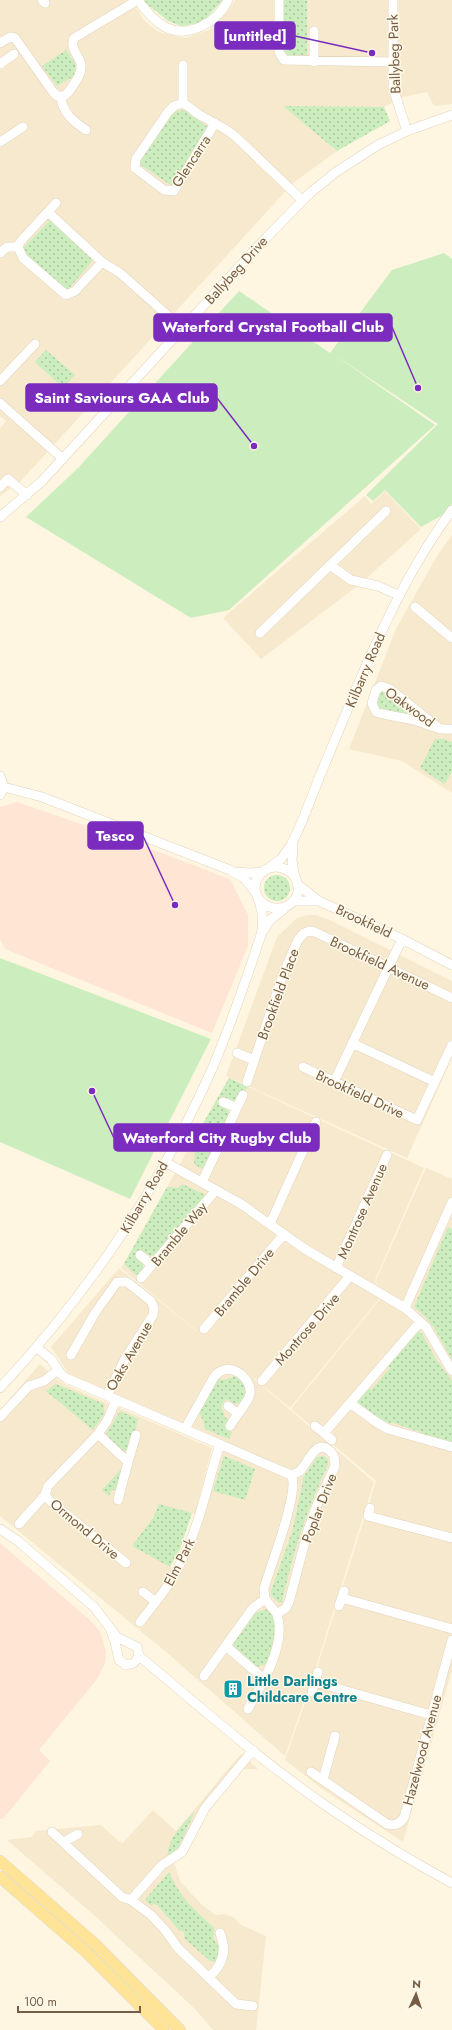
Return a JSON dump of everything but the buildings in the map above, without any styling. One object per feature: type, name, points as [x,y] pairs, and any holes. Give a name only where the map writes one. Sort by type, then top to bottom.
[{"type":"main road","points":[[0,1861],[95,1944],[180,2030]]},
{"type":"main road","points":[[0,1877],[86,1952],[164,2030]]},
{"type":"street","points":[[0,43],[10,37],[15,38],[51,90],[56,95],[61,96],[69,92],[82,71],[81,60],[73,47],[74,38],[138,0],[160,24],[173,30],[182,31],[191,30],[206,23],[221,11],[228,0]]},
{"type":"street","points":[[279,0],[279,49],[281,58],[288,61],[314,62],[392,62]]},
{"type":"street","name":"Ballybeg Park","points":[[392,0],[392,62],[394,93],[407,131]]},
{"type":"street","points":[[314,31],[314,62]]},
{"type":"street","points":[[0,64],[14,54]]},
{"type":"street","points":[[183,65],[183,103]]},
{"type":"street","points":[[61,96],[63,107],[71,118],[86,130]]},
{"type":"street","name":"Glencarra","points":[[216,123],[176,189],[172,192],[164,190],[137,170],[135,162],[170,109],[183,103],[216,123],[236,137],[302,200]]},
{"type":"street","name":"Ballybeg Drive","points":[[0,517],[27,496],[63,459],[302,200],[322,183],[355,159],[407,131],[452,115]]},
{"type":"street","points":[[0,142],[23,127]]},
{"type":"street","points":[[56,203],[20,242],[18,248],[23,258],[66,296],[75,291],[102,262]]},
{"type":"street","points":[[48,212],[102,262],[120,273],[183,329]]},
{"type":"street","points":[[0,253],[7,247],[18,248]]},
{"type":"street","points":[[0,381],[36,344]]},
{"type":"street","points":[[0,403],[63,459]]},
{"type":"street","points":[[0,487],[8,478],[27,496]]},
{"type":"street","name":"Kilbarry Road","points":[[266,870],[281,859],[294,840],[375,645],[398,595],[426,547],[452,510]]},
{"type":"street","points":[[260,633],[386,511]]},
{"type":"street","points":[[330,564],[351,580],[378,586],[398,595]]},
{"type":"street","points":[[415,607],[452,638]]},
{"type":"street","name":"Oakwood","points":[[440,728],[390,689],[381,686],[376,690],[372,703],[376,712],[417,721],[440,728],[452,730]]},
{"type":"street","points":[[0,776],[2,791],[48,799],[230,870],[244,878],[268,908],[275,909],[291,903],[296,896],[296,882],[287,870],[281,867],[244,873],[230,870]]},
{"type":"street","name":"Kilbarry Road","points":[[294,840],[292,860],[296,882]]},
{"type":"street","points":[[257,896],[256,881],[266,870]]},
{"type":"street","name":"Brookfield","points":[[296,882],[319,900],[402,939],[334,1082]]},
{"type":"street","name":"Kilbarry Road","points":[[257,896],[263,918],[261,935]]},
{"type":"street","name":"Brookfield","points":[[291,903],[319,900]]},
{"type":"street","name":"Kilbarry Road","points":[[0,1388],[37,1348],[82,1292],[134,1218],[165,1162],[215,1062],[261,935],[270,920],[291,903]]},
{"type":"street","name":"Brookfield Avenue","points":[[306,932],[315,932],[452,998]]},
{"type":"street","name":"Brookfield Place","points":[[247,1082],[284,972],[301,935],[306,932]]},
{"type":"street","points":[[402,939],[452,965]]},
{"type":"street","points":[[352,1043],[435,1082],[452,1045]]},
{"type":"street","points":[[237,1053],[254,1060]]},
{"type":"street","name":"Brookfield Drive","points":[[303,1067],[417,1120],[435,1082]]},
{"type":"street","points":[[202,1182],[243,1095]]},
{"type":"street","points":[[223,1102],[237,1108]]},
{"type":"street","points":[[270,1224],[316,1122]]},
{"type":"street","name":"Montrose Avenue","points":[[336,1268],[387,1155]]},
{"type":"street","points":[[165,1162],[216,1190],[336,1268],[404,1308],[426,1327],[452,1371]]},
{"type":"street","name":"Bramble Way","points":[[141,1278],[216,1190]]},
{"type":"street","points":[[404,1308],[452,1202]]},
{"type":"street","points":[[443,1221],[452,1225]]},
{"type":"street","name":"Bramble Drive","points":[[204,1329],[284,1234]]},
{"type":"street","points":[[140,1255],[152,1265]]},
{"type":"street","name":"Montrose Drive","points":[[262,1381],[350,1276]]},
{"type":"street","name":"Oaks Avenue","points":[[71,1355],[94,1313],[117,1282],[127,1282],[152,1301],[154,1308],[153,1315],[125,1359],[107,1396]]},
{"type":"street","points":[[324,1433],[420,1322]]},
{"type":"street","points":[[37,1348],[50,1359],[66,1378],[291,1475]]},
{"type":"street","points":[[185,1429],[212,1381],[219,1372],[226,1368],[238,1372],[248,1383],[250,1388],[249,1396],[230,1426]]},
{"type":"street","points":[[0,1417],[29,1386],[44,1381],[58,1370]]},
{"type":"street","name":"Ormond Drive","points":[[19,1524],[45,1495],[48,1486],[98,1434],[107,1421],[116,1400]]},
{"type":"street","points":[[350,1403],[376,1422],[388,1428],[452,1447]]},
{"type":"street","points":[[228,1406],[237,1413]]},
{"type":"street","points":[[316,1426],[332,1440]]},
{"type":"street","points":[[98,1434],[128,1462]]},
{"type":"street","points":[[118,1500],[136,1435]]},
{"type":"street","name":"Elm Park","points":[[140,1622],[176,1573],[186,1552],[220,1444]]},
{"type":"street","name":"Poplar Drive","points":[[265,1599],[264,1589],[283,1531],[293,1489],[294,1481],[291,1475],[301,1470],[315,1450],[328,1450],[335,1458],[335,1466],[317,1505],[308,1530],[289,1604],[277,1614]]},
{"type":"street","name":"Ormond Drive","points":[[45,1495],[49,1500],[126,1563]]},
{"type":"street","points":[[368,1516],[452,1538]]},
{"type":"street","points":[[0,1528],[94,1607],[117,1637],[137,1647],[139,1656],[253,1750],[337,1814],[415,1863],[452,1883]]},
{"type":"street","points":[[143,1592],[156,1602]]},
{"type":"street","points":[[342,1598],[452,1629]]},
{"type":"street","points":[[204,1676],[227,1647],[255,1606],[265,1599],[277,1614],[280,1626],[280,1638],[264,1679],[248,1709]]},
{"type":"street","points":[[110,1628],[120,1662],[126,1665],[134,1663],[139,1656]]},
{"type":"street","name":"Hazelwood Avenue","points":[[323,1780],[387,1824],[394,1825],[400,1823],[404,1818],[452,1640]]},
{"type":"street","points":[[117,1654],[122,1646],[130,1644]]},
{"type":"street","points":[[227,1647],[264,1679]]},
{"type":"street","points":[[312,1692],[318,1672]]},
{"type":"street","points":[[315,1682],[431,1715]]},
{"type":"street","points":[[310,1772],[323,1780],[336,1736]]},
{"type":"street","points":[[131,1900],[162,1865],[182,1852],[204,1808],[253,1750]]},
{"type":"street","points":[[52,1832],[122,1897],[131,1900],[151,1915],[166,1930],[178,1948],[210,1977],[236,2004],[253,2006]]},
{"type":"street","points":[[64,1842],[78,1834]]},
{"type":"street","points":[[210,1977],[220,1965],[222,1958],[224,1943],[220,1933]]},
{"type":"shaded area","points":[[0,0],[132,0],[144,20],[158,32],[185,38],[209,30],[229,10],[235,0],[452,0],[452,104],[434,106],[427,92],[403,97],[384,107],[284,106],[337,151],[293,183],[20,482],[0,496],[0,429],[6,421],[0,416]]},
{"type":"shaded area","points":[[385,491],[421,529],[360,584],[261,659],[223,618],[365,496],[371,504]]},
{"type":"shaded area","points":[[452,535],[452,793],[402,761],[349,749],[396,629],[437,556]]},
{"type":"shaded area","points":[[17,802],[130,841],[230,879],[248,915],[248,946],[212,1033],[5,949],[0,940],[0,807]]},
{"type":"shaded area","points":[[307,915],[316,915],[330,920],[452,981],[452,1058],[407,1158],[226,1076],[277,937],[297,918]]},
{"type":"shaded area","points":[[229,1078],[424,1168],[375,1280],[379,1299],[290,1408],[237,1364],[374,1482],[314,1673],[285,1756],[165,1651],[0,1516],[0,1410],[40,1364],[58,1380],[68,1386],[212,1448],[195,1514],[159,1505],[153,1518],[133,1545],[180,1573],[195,1541],[225,1441],[69,1374],[51,1347],[119,1268],[223,1353],[121,1268]]},
{"type":"shaded area","points":[[426,1168],[452,1179],[452,1670],[403,1842],[321,1788],[285,1760],[315,1674],[376,1481],[291,1409],[380,1299],[376,1280]]},
{"type":"shaded area","points":[[0,1543],[91,1621],[100,1631],[106,1652],[105,1663],[97,1679],[39,1750],[50,1761],[3,1819],[0,1819]]},
{"type":"shaded area","points":[[241,1754],[258,1769],[241,1769],[204,1815],[184,1855],[174,1863],[180,1881],[200,1903],[215,1915],[225,1914],[234,1918],[241,1925],[266,1936],[256,2030],[213,2030],[195,2009],[96,1917],[7,1840],[32,1837],[36,1831],[101,1825],[122,1844],[153,1810],[176,1831]]},
{"type":"green space","points":[[142,0],[223,0],[203,22],[181,26],[168,21]]},
{"type":"green space","points":[[284,0],[307,0],[307,59],[290,58],[284,50]]},
{"type":"green space","points":[[66,50],[76,64],[74,76],[57,86],[42,66]]},
{"type":"green space","points":[[283,106],[384,107],[390,121],[337,151]]},
{"type":"green space","points":[[184,110],[208,127],[172,186],[138,163],[172,112]]},
{"type":"green space","points":[[50,220],[94,259],[66,292],[21,250]]},
{"type":"green space","points":[[444,253],[452,259],[452,504],[441,516],[421,527],[385,490],[373,501],[366,495],[438,424],[333,354],[435,425],[229,610],[191,618],[26,517],[78,468],[239,291],[330,353],[392,270]]},
{"type":"green space","points":[[46,350],[75,375],[63,388],[35,362]]},
{"type":"green space","points":[[385,691],[407,708],[408,714],[405,715],[379,709],[375,704],[378,692]]},
{"type":"green space","points":[[435,739],[444,739],[452,742],[452,772],[444,784],[420,768]]},
{"type":"green space","points":[[277,875],[286,879],[290,888],[286,897],[277,901],[268,897],[264,888],[268,879]]},
{"type":"green space","points":[[0,958],[211,1039],[130,1199],[0,1142]]},
{"type":"green space","points":[[229,1078],[248,1087],[240,1093],[235,1101],[222,1098],[219,1104],[228,1110],[229,1116],[204,1170],[194,1164],[195,1153],[190,1146]]},
{"type":"green space","points":[[182,1184],[206,1195],[157,1254],[150,1256],[141,1250],[136,1256],[143,1264],[143,1269],[137,1276],[124,1264],[167,1187],[178,1188]]},
{"type":"green space","points":[[448,1227],[452,1229],[452,1359],[440,1337],[427,1318],[414,1307]]},
{"type":"green space","points":[[418,1330],[423,1335],[435,1358],[452,1381],[452,1443],[420,1435],[420,1432],[391,1422],[389,1424],[359,1405],[358,1401],[368,1388],[371,1390],[390,1368],[388,1366]]},
{"type":"green space","points":[[236,1376],[246,1385],[244,1397],[239,1403],[236,1404],[226,1399],[221,1406],[225,1417],[229,1420],[225,1427],[232,1432],[229,1439],[205,1429],[203,1420],[198,1411],[218,1379],[224,1380]]},
{"type":"green space","points":[[56,1384],[104,1404],[104,1414],[93,1430],[46,1391]]},
{"type":"green space","points":[[120,1411],[138,1419],[135,1432],[132,1432],[128,1449],[124,1452],[107,1438],[109,1436],[106,1434]]},
{"type":"green space","points":[[224,1456],[255,1469],[245,1500],[213,1491]]},
{"type":"green space","points":[[324,1456],[328,1460],[328,1465],[307,1516],[291,1566],[282,1602],[279,1603],[271,1595],[271,1591],[292,1532],[303,1478],[317,1457]]},
{"type":"green space","points":[[123,1467],[118,1488],[111,1491],[109,1496],[102,1490]]},
{"type":"green space","points":[[159,1504],[192,1513],[180,1549],[170,1567],[132,1546],[153,1518]]},
{"type":"green space","points":[[268,1609],[273,1616],[276,1636],[266,1664],[256,1667],[234,1648],[234,1643],[255,1613]]},
{"type":"green space","points":[[195,1811],[179,1847],[168,1857],[168,1850],[173,1838]]},
{"type":"green space","points":[[169,1872],[183,1896],[214,1928],[213,1938],[219,1947],[218,1962],[210,1961],[185,1939],[184,1932],[179,1930],[157,1905],[153,1904],[151,1906],[145,1900]]},
{"type":"place","name":"[untitled]","points":[[372,53]]},
{"type":"place","name":"Waterford Crystal Football Club","points":[[418,388]]},
{"type":"place","name":"Saint Saviours GAA Club","points":[[254,446]]},
{"type":"place","name":"Tesco","points":[[175,905]]},
{"type":"place","name":"Waterford City Rugby Club","points":[[92,1091]]},
{"type":"place","name":"Little Darlings Childcare Centre","points":[[233,1689]]}]
